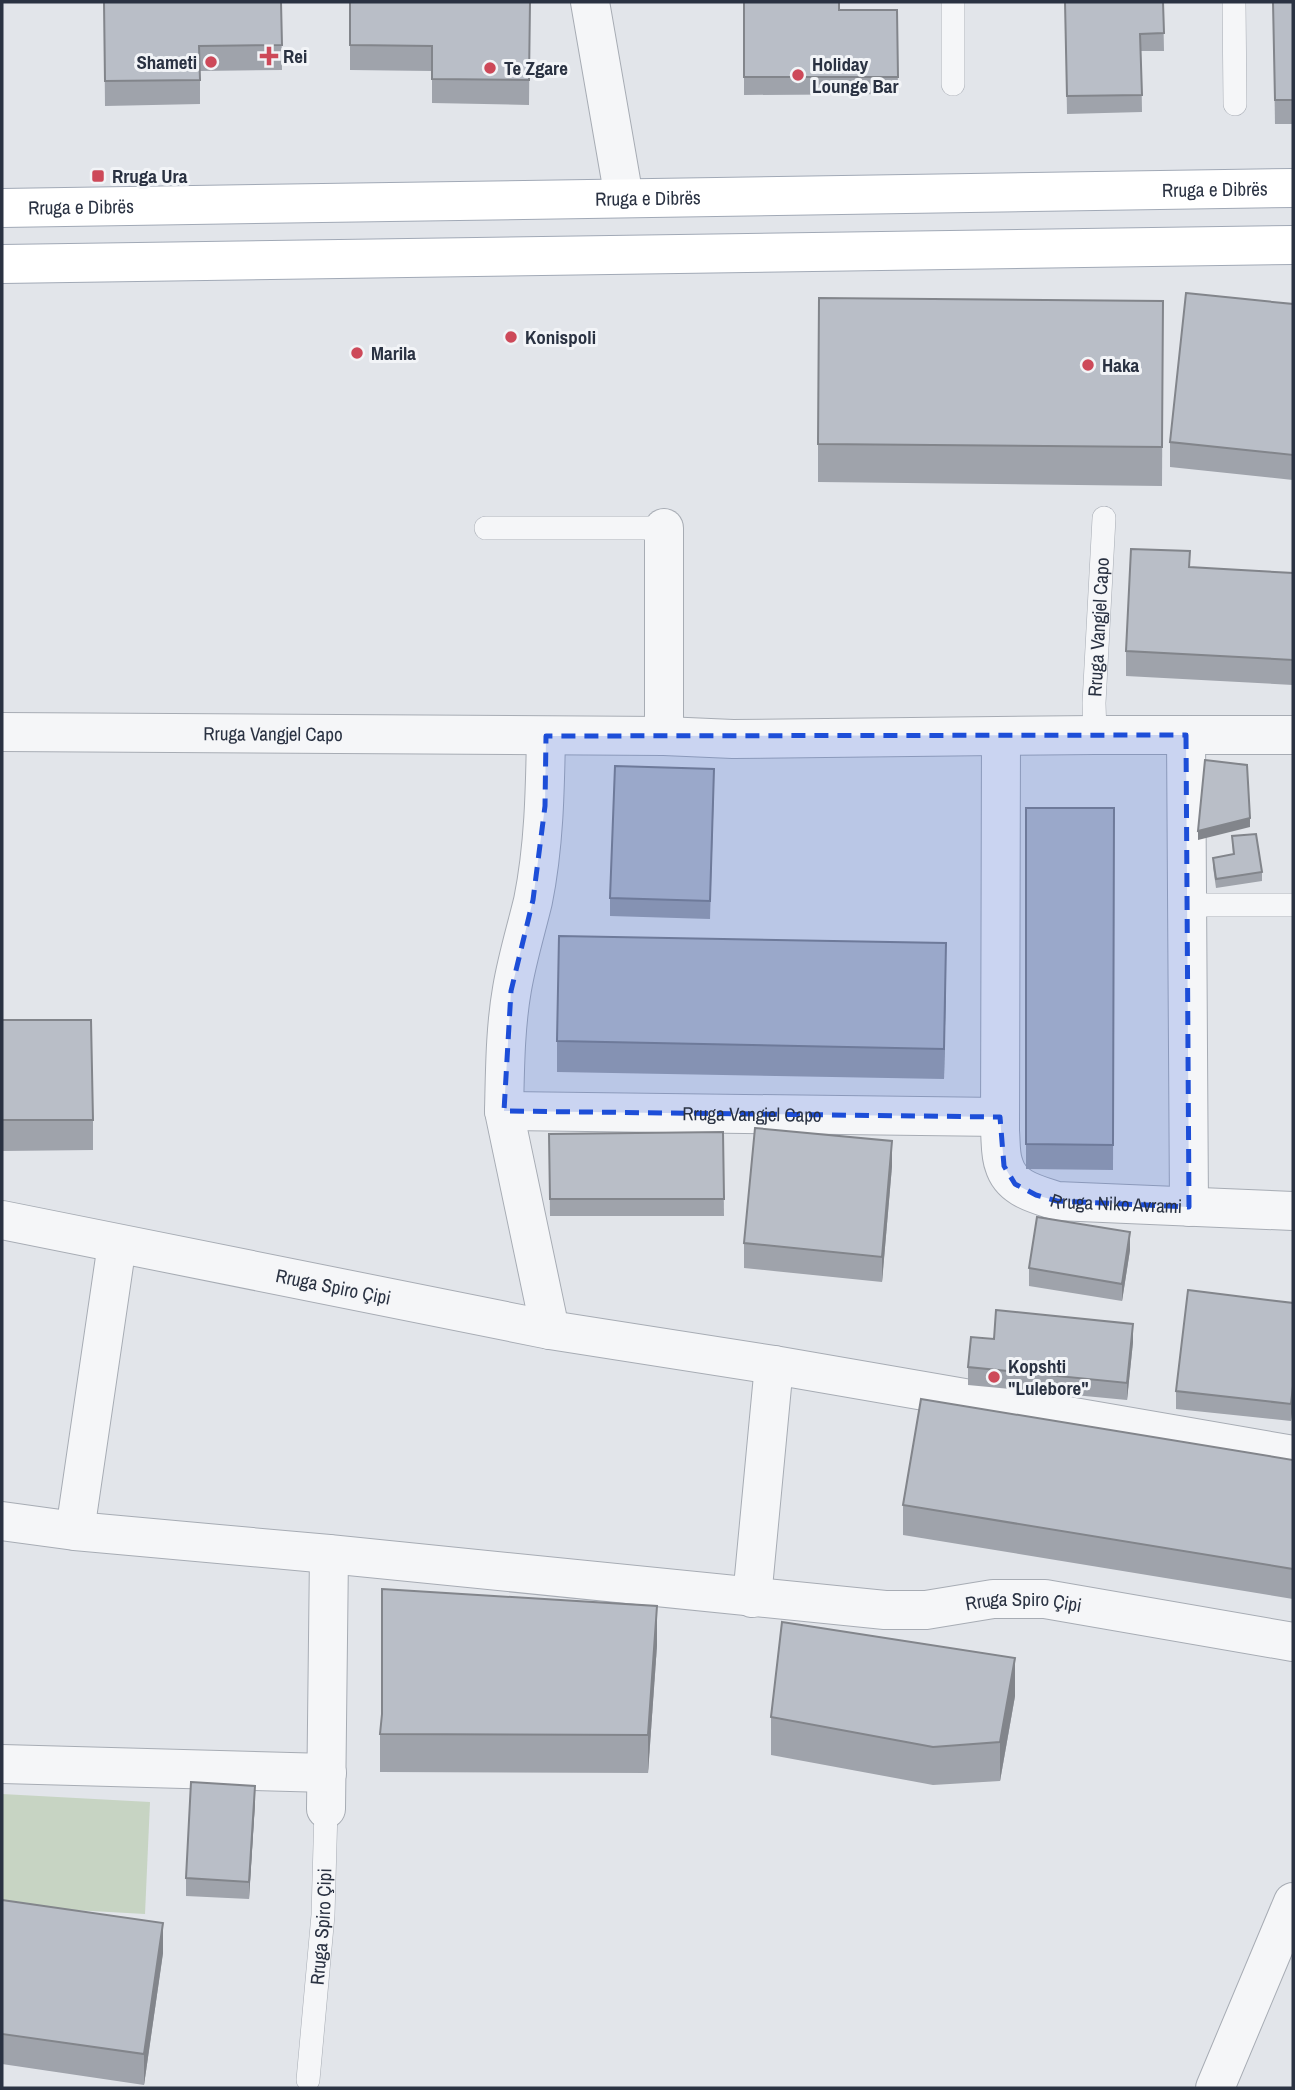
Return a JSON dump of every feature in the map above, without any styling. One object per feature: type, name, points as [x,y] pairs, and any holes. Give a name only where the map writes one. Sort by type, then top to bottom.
[{"type":"main road","name":"Rruga e Dibrës","points":[[2,208],[1293,188]]},
{"type":"main road","points":[[2,264],[1293,245]]},
{"type":"street","points":[[590,2],[624,198]]},
{"type":"street","points":[[664,528],[664,736]]},
{"type":"street","name":"Rruga Vangjel Capo","points":[[2,732],[747,738],[1293,735]]},
{"type":"street","points":[[1186,735],[1189,1207]]},
{"type":"street","points":[[546,736],[545,806],[533,900],[511,992],[504,1111],[550,1330]]},
{"type":"street","points":[[1000,1117],[1002,736]]},
{"type":"street","name":"Rruga Vangjel Capo","points":[[504,1111],[1000,1117]]},
{"type":"street","name":"Rruga Niko Avrami","points":[[1000,1117],[1004,1166],[1015,1184],[1057,1201],[1293,1211]]},
{"type":"street","name":"Rruga Spiro Çipi","points":[[2,1220],[550,1330],[774,1365],[1293,1455]]},
{"type":"street","points":[[75,1531],[117,1244]]},
{"type":"street","points":[[752,1598],[774,1365]]},
{"type":"street","name":"Rruga Spiro Çipi","points":[[2,1521],[75,1531],[885,1610],[926,1609],[993,1599],[1045,1598],[1293,1642]]},
{"type":"street","name":"Rruga Spiro Çipi","points":[[326,1791],[329,1554]]},
{"type":"street","points":[[2,1764],[326,1791]]},
{"type":"street","points":[[1215,2088],[1293,1902]]},
{"type":"lane","points":[[953,2],[953,84]]},
{"type":"lane","points":[[1234,2],[1235,104]]},
{"type":"lane","name":"Rruga Vangjel Capo","points":[[1095,734],[1094,703],[1104,518]]},
{"type":"lane","points":[[486,528],[664,528]]},
{"type":"lane","points":[[1187,905],[1293,905]]},
{"type":"lane","name":"Rruga Spiro Çipi","points":[[308,2080],[323,1915],[326,1791]]},
{"type":"highlighted area","points":[[1186,735],[1189,1207],[1057,1201],[1036,1195],[1015,1184],[1004,1166],[1000,1117],[504,1111],[511,991],[533,900],[545,806],[546,736]]},
{"type":"green space","points":[[2,1794],[150,1802],[145,1914],[2,1906]]},
{"type":"building","points":[[104,2],[281,2],[282,45],[199,46],[200,80],[105,81]]},
{"type":"building","points":[[350,2],[530,2],[529,80],[432,79],[432,46],[350,45]]},
{"type":"building","points":[[744,2],[839,2],[839,10],[897,10],[898,77],[744,77]]},
{"type":"building","points":[[1065,2],[1163,2],[1164,33],[1140,34],[1142,95],[1067,96]]},
{"type":"building","points":[[1273,2],[1293,2],[1293,100],[1275,100]]},
{"type":"building","points":[[1186,293],[1293,304],[1293,455],[1170,442]]},
{"type":"building","points":[[819,298],[1163,301],[1162,447],[818,444]]},
{"type":"building","points":[[1131,549],[1190,551],[1189,567],[1293,573],[1293,660],[1126,651]]},
{"type":"building","points":[[1205,760],[1247,765],[1250,818],[1198,831]]},
{"type":"building","points":[[615,766],[714,769],[710,901],[610,898]]},
{"type":"building","points":[[1026,808],[1114,808],[1113,1145],[1026,1144]]},
{"type":"building","points":[[1256,834],[1262,872],[1216,879],[1213,858],[1234,854],[1232,836]]},
{"type":"building","points":[[559,936],[946,943],[944,1049],[557,1041]]},
{"type":"building","points":[[2,1020],[91,1020],[93,1120],[2,1120]]},
{"type":"building","points":[[755,1128],[892,1141],[882,1257],[744,1243]]},
{"type":"building","points":[[723,1132],[724,1199],[550,1199],[549,1134]]},
{"type":"building","points":[[1037,1217],[1130,1232],[1122,1284],[1029,1268]]},
{"type":"building","points":[[1188,1290],[1293,1303],[1291,1404],[1176,1391]]},
{"type":"building","points":[[996,1310],[1133,1324],[1127,1383],[968,1367],[971,1337],[994,1339]]},
{"type":"building","points":[[921,1399],[1293,1460],[1293,1569],[903,1505]]},
{"type":"building","points":[[382,1589],[657,1606],[648,1735],[380,1734]]},
{"type":"building","points":[[782,1622],[1015,1658],[1000,1742],[933,1747],[771,1717]]},
{"type":"building","points":[[191,1782],[255,1786],[249,1882],[186,1878]]},
{"type":"building","points":[[2,1900],[163,1923],[144,2054],[2,2034]]},
{"type":"place","name":"Rei","points":[[269,56]]},
{"type":"place","name":"Shameti","points":[[211,62]]},
{"type":"place","name":"Te Zgare","points":[[490,68]]},
{"type":"place","name":"Holiday Lounge Bar","points":[[798,75]]},
{"type":"place","name":"Rruga Ura","points":[[98,176]]},
{"type":"place","name":"Konispoli","points":[[511,337]]},
{"type":"place","name":"Marila","points":[[357,353]]},
{"type":"place","name":"Haka","points":[[1088,365]]},
{"type":"place","name":"Kopshti \"Lulebore\"","points":[[994,1377]]}]
